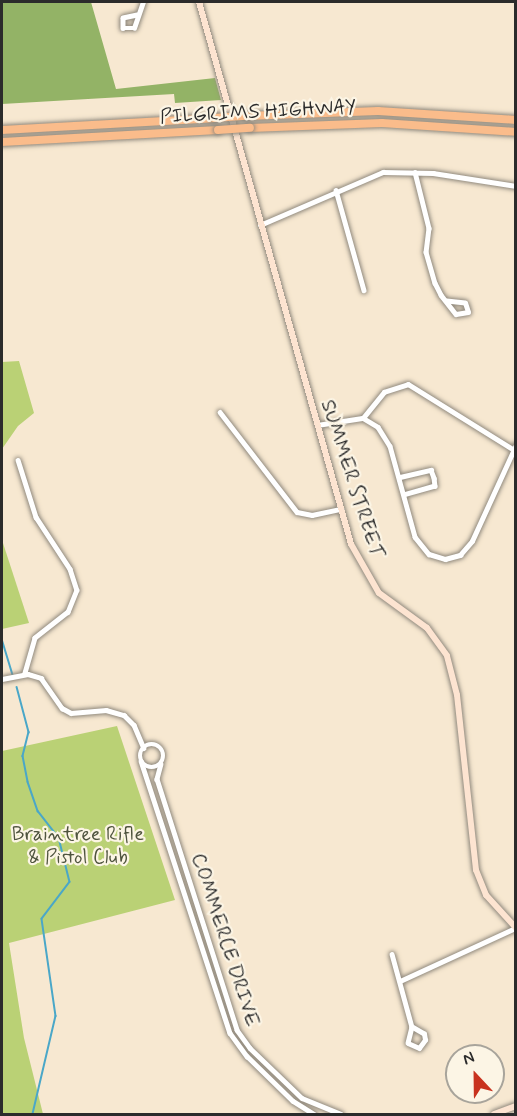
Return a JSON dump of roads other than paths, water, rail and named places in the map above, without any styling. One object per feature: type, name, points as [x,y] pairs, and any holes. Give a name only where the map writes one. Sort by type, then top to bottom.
[{"type":"highway","name":"PILGRIMS HIGHWAY","points":[[2,130],[378,111],[516,120]]},
{"type":"highway","name":"PILGRIMS HIGHWAY","points":[[2,142],[382,123],[516,132]]},
{"type":"street","points":[[137,15],[143,2]]},
{"type":"street","name":"SUMMER STREET","points":[[199,2],[260,225],[357,558],[370,581],[388,602],[427,628],[447,656],[457,695],[476,870],[486,896],[515,928]]},
{"type":"street","points":[[260,225],[372,174],[415,172],[516,186]]},
{"type":"street","points":[[415,172],[429,228],[428,259],[435,283],[447,301],[459,316],[468,312],[465,303],[447,301]]},
{"type":"street","points":[[336,190],[364,290]]},
{"type":"street","points":[[317,425],[363,418],[384,392],[408,384],[514,447],[472,541],[460,555],[445,559],[421,547],[386,438],[363,418]]},
{"type":"street","points":[[220,412],[297,512],[312,516],[341,509]]},
{"type":"street","points":[[18,460],[36,517],[70,569],[77,593],[68,612],[34,638],[24,674]]},
{"type":"street","points":[[400,477],[431,470],[434,478],[435,486],[404,495]]},
{"type":"street","points":[[2,679],[24,674],[47,682],[68,712],[106,710],[124,715],[134,725],[144,748],[141,761],[150,768],[161,764],[162,749],[155,745],[144,748]]},
{"type":"street","name":"COMMERCE DRIVE","points":[[141,761],[228,1030],[260,1069],[293,1101],[314,1114]]},
{"type":"street","name":"COMMERCE DRIVE","points":[[161,764],[157,779],[234,1024],[242,1039],[305,1100],[341,1114]]},
{"type":"street","points":[[400,981],[515,928]]},
{"type":"street","points":[[392,954],[412,1027],[408,1043],[419,1048],[425,1040],[424,1034],[412,1027]]},
{"type":"street","points":[[260,1069],[266,1063]]},
{"type":"street","points":[[494,1114],[516,1106]]},
{"type":"waterway","points":[[2,639],[13,674]]},
{"type":"waterway","points":[[17,687],[29,732],[23,756],[28,782],[38,811],[59,838],[70,882],[42,919],[56,1016],[33,1114]]},
{"type":"park label","name":"Braintree Rifle & Pistol Club","points":[[78,846]]}]
